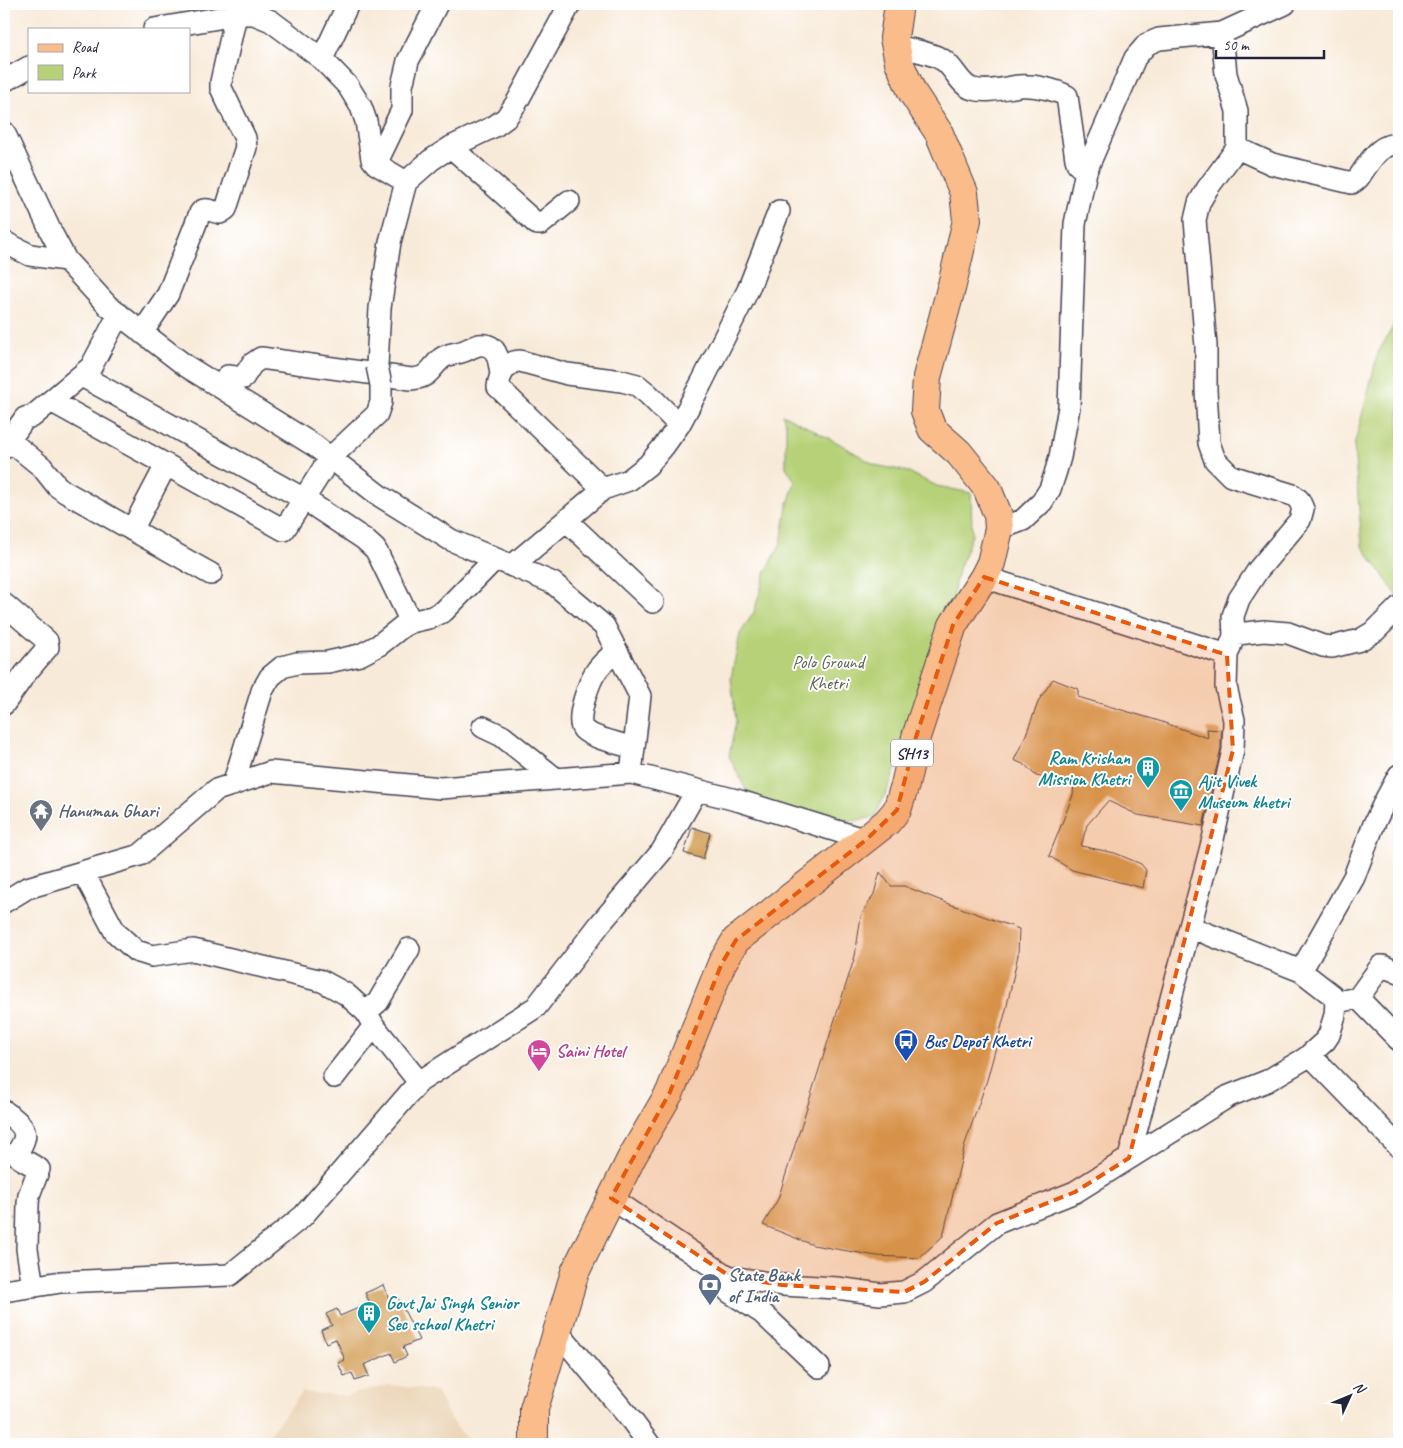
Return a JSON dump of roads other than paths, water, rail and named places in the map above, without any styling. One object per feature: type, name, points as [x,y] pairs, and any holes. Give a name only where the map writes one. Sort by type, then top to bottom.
[{"type":"main road","name":"SH13","points":[[534,1444],[534,1409],[575,1272],[632,1157],[670,1092],[722,963],[736,940],[866,840],[887,822],[897,810],[906,785],[916,737],[953,625],[991,563],[999,529],[998,515],[988,488],[959,453],[932,429],[925,410],[927,377],[968,220],[964,193],[952,162],[939,133],[912,92],[899,62],[894,38],[899,4]]},
{"type":"street","points":[[322,59],[348,4]]},
{"type":"street","points":[[376,164],[402,110],[402,86],[408,61],[437,4]]},
{"type":"street","points":[[51,401],[282,530],[285,529],[330,458],[377,414],[381,402],[379,376],[380,308],[390,242],[406,182],[431,160],[451,146],[495,126],[506,118],[517,102],[570,4]]},
{"type":"street","points":[[999,529],[1023,520],[1042,502],[1050,489],[1060,457],[1069,407],[1075,224],[1086,171],[1135,58],[1147,44],[1159,38],[1222,33],[1285,4]]},
{"type":"street","points":[[160,28],[236,15],[254,14],[271,21],[322,59],[348,86],[358,102],[366,121],[372,159],[376,164],[406,182]]},
{"type":"street","points":[[142,333],[168,294],[202,210],[205,209],[220,214],[226,210],[246,147],[245,138],[221,88],[236,15]]},
{"type":"street","points":[[1129,1158],[1213,839],[1233,750],[1234,720],[1226,687],[1233,616],[1239,599],[1258,570],[1300,520],[1303,509],[1299,500],[1293,494],[1231,476],[1215,460],[1209,443],[1206,346],[1195,220],[1199,202],[1237,148],[1237,111],[1226,74],[1222,33]]},
{"type":"street","points":[[896,46],[943,60],[966,85],[974,89],[1036,86],[1067,96],[1076,159],[1078,165],[1086,171]]},
{"type":"street","points":[[4,81],[28,68]]},
{"type":"street","points":[[4,132],[66,260],[108,306],[186,366],[315,446],[380,496],[451,540],[553,583],[604,626],[640,696],[632,773]]},
{"type":"street","points":[[1237,148],[1272,164],[1352,182],[1356,181],[1383,147],[1389,144],[1399,144]]},
{"type":"street","points":[[451,146],[537,224],[541,224],[569,202]]},
{"type":"street","points":[[233,785],[262,691],[270,677],[282,668],[297,663],[328,662],[360,655],[379,645],[403,626],[432,617],[444,611],[503,562],[566,520],[604,489],[628,480],[648,465],[679,424],[702,382],[748,290],[779,211]]},
{"type":"street","points":[[4,242],[30,255],[66,260]]},
{"type":"street","points":[[119,314],[91,367],[33,416],[25,418],[6,444],[42,467],[57,486],[65,492],[211,574]]},
{"type":"street","points":[[220,387],[228,376],[243,378],[252,364],[261,358],[411,379],[419,378],[426,376],[443,358],[450,354],[463,352],[478,345],[489,345],[494,349],[498,355],[501,375]]},
{"type":"street","points":[[604,489],[501,390],[498,384],[501,375],[510,363],[520,361],[567,374],[622,380],[637,385],[679,424]]},
{"type":"street","points":[[82,376],[304,499],[364,539],[375,549],[411,622]]},
{"type":"street","points":[[132,530],[166,465]]},
{"type":"street","points":[[566,520],[653,602]]},
{"type":"street","points":[[984,577],[1230,645]]},
{"type":"street","points":[[4,604],[47,641],[48,644],[48,647],[25,674],[4,704]]},
{"type":"street","points":[[1230,645],[1237,634],[1264,631],[1288,633],[1323,646],[1332,647],[1360,640],[1375,631],[1399,607]]},
{"type":"street","points":[[616,652],[601,665],[592,677],[582,708],[581,724],[590,734],[634,748]]},
{"type":"street","points":[[483,726],[502,736],[556,779]]},
{"type":"street","points":[[4,902],[27,888],[140,855],[216,790],[271,772],[441,788],[632,773],[740,801],[866,840]]},
{"type":"street","points":[[1301,971],[1354,876],[1374,824],[1399,775]]},
{"type":"street","points":[[4,1291],[61,1282],[230,1274],[303,1216],[419,1082],[536,1008],[600,924],[662,851],[697,790]]},
{"type":"street","points":[[82,872],[115,932],[136,951],[152,956],[193,950],[322,982],[346,994],[370,1019],[419,1082]]},
{"type":"street","points":[[611,1198],[730,1277],[782,1285],[837,1288],[880,1294],[904,1292],[924,1282],[997,1224],[1076,1192],[1229,1096],[1266,1082],[1310,1055],[1325,1041],[1329,1035],[1334,1016],[1336,1002],[1332,995],[1301,971],[1190,928]]},
{"type":"street","points":[[334,1078],[409,949]]},
{"type":"street","points":[[1336,1002],[1358,998],[1380,966],[1399,973]]},
{"type":"street","points":[[1358,998],[1399,1040]]},
{"type":"street","points":[[1310,1055],[1399,1147]]},
{"type":"street","points":[[4,1111],[24,1130],[25,1138],[17,1154],[20,1158],[38,1168],[28,1204],[27,1249],[33,1287]]},
{"type":"street","points":[[730,1277],[729,1292],[762,1313],[819,1367]]},
{"type":"street","points":[[557,1330],[649,1444]]},
{"type":"place","name":"Ram Krishan Mission Khetri","points":[[1148,789]]},
{"type":"place","name":"Ajit Vivek Museum khetri","points":[[1181,812]]},
{"type":"place","name":"Hanuman Ghari","points":[[41,832]]},
{"type":"place","name":"Bus Depot Khetri","points":[[906,1062]]},
{"type":"place","name":"Saini Hotel","points":[[539,1072]]},
{"type":"place","name":"State Bank of India","points":[[710,1306]]},
{"type":"place","name":"Govt Jai Singh Senior Sec school Khetri","points":[[369,1334]]},
{"type":"park label","name":"Polo Ground Khetri","points":[[828,672]]}]
